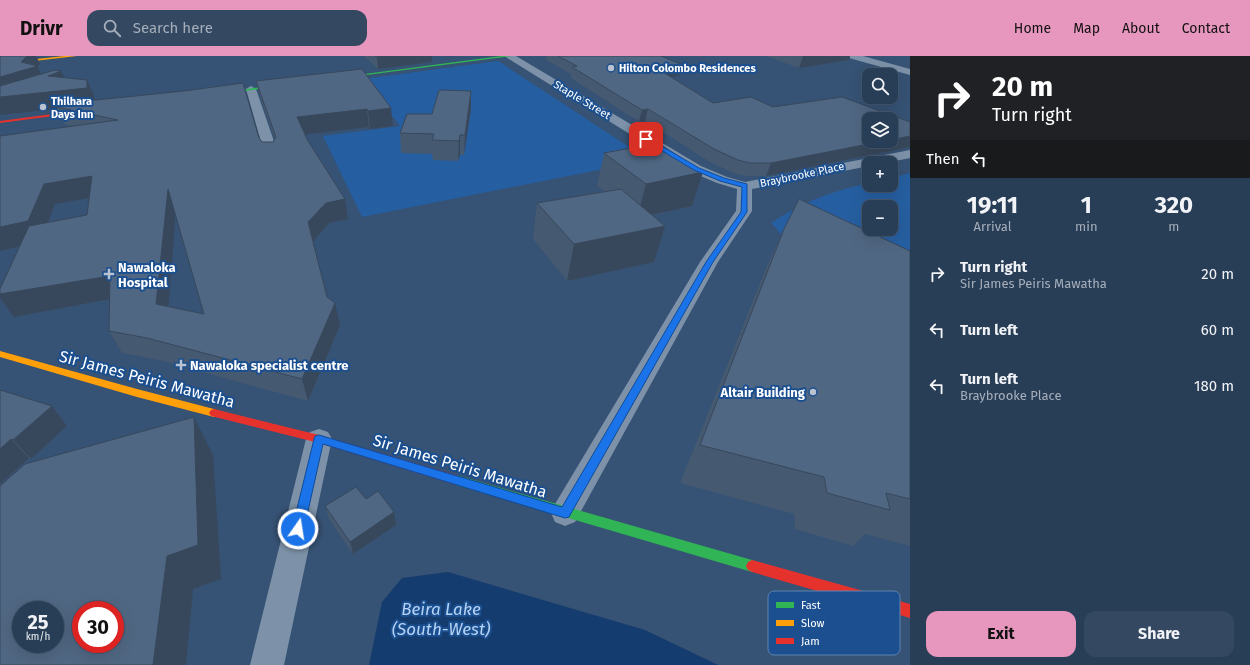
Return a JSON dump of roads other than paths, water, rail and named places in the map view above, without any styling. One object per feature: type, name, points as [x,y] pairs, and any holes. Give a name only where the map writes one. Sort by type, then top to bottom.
[{"type":"main road","points":[[0,64],[75,56]]},
{"type":"main road","points":[[325,80],[509,56]]},
{"type":"main road","points":[[204,95],[296,83]]},
{"type":"main road","points":[[0,122],[103,108]]},
{"type":"main road","name":"Sir James Peiris Mawatha","points":[[0,354],[137,393],[319,439],[565,513],[840,591]]},
{"type":"main road","name":"Sir James Peiris Mawatha","points":[[900,608],[910,611]]},
{"type":"street","name":"Staple Street","points":[[509,56],[696,169]]},
{"type":"street","points":[[852,56],[910,72]]},
{"type":"street","points":[[251,89],[272,156]]},
{"type":"street","name":"Braybrooke Place","points":[[696,169],[722,180],[745,186],[910,154]]},
{"type":"street","points":[[565,513],[709,262],[744,212],[745,186]]},
{"type":"street","points":[[266,665],[319,439]]},
{"type":"water","name":"Beira Lake (South-West)","points":[[448,572],[645,630],[718,665],[369,665],[382,602],[402,578]]},
{"type":"place","name":"Hilton Colombo Residences","points":[[611,68]]},
{"type":"place","name":"Thilhara Days Inn","points":[[43,107]]},
{"type":"place","name":"Nawaloka Hospital","points":[[109,274]]},
{"type":"place","name":"Nawaloka specialist centre","points":[[181,365]]},
{"type":"place","name":"Altair Building","points":[[813,392]]}]
